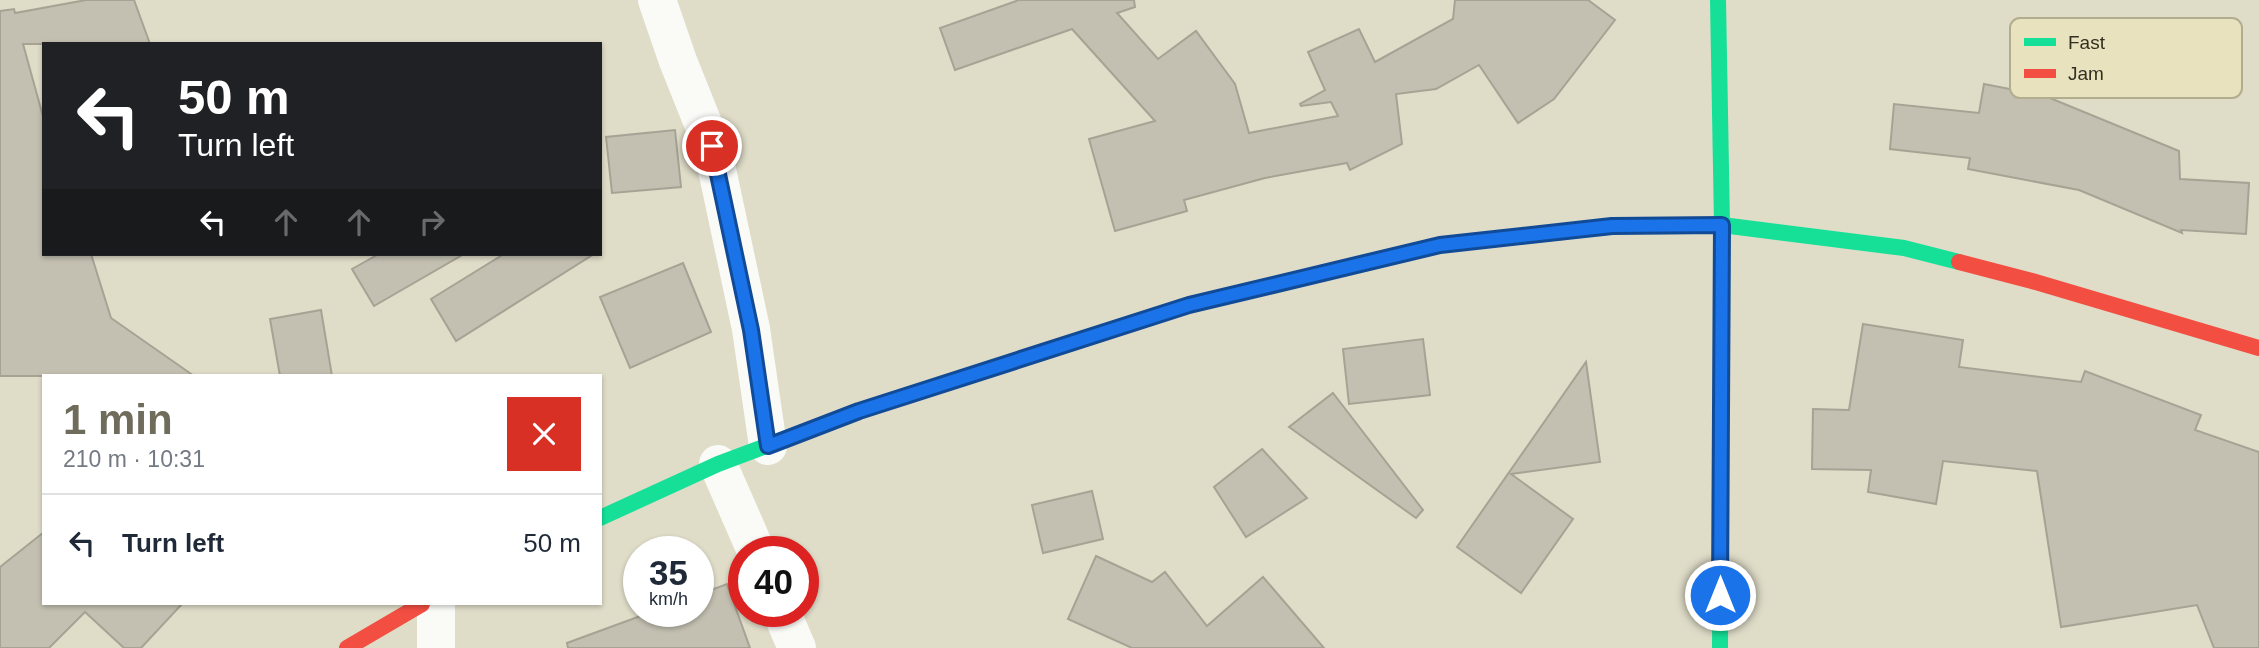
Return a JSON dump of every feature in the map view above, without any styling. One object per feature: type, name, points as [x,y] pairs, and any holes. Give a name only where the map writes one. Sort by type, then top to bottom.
[{"type":"street","points":[[657,0],[712,146],[751,330],[768,446]]},
{"type":"street","points":[[1718,0],[1722,225],[1720,648]]},
{"type":"street","points":[[602,517],[718,464],[859,411],[1189,305],[1440,245],[1612,226],[1722,225],[1904,248],[2032,281],[2259,348]]},
{"type":"street","points":[[718,464],[749,536]]},
{"type":"street","points":[[347,648],[420,605]]},
{"type":"street","points":[[436,605],[436,648]]},
{"type":"street","points":[[788,627],[797,648]]},
{"type":"building","points":[[86,0],[134,0],[149,42],[23,44],[42,113],[42,256],[92,256],[111,318],[191,374],[0,376],[0,11],[14,9],[15,13]]},
{"type":"building","points":[[1019,0],[1134,0],[1135,7],[1117,13],[1158,59],[1196,31],[1235,84],[1249,133],[1338,116],[1331,102],[1300,104],[1325,90],[1308,52],[1359,29],[1375,62],[1453,19],[1455,0],[1588,0],[1615,20],[1554,99],[1518,123],[1479,65],[1436,89],[1396,94],[1402,144],[1350,170],[1347,163],[1265,178],[1184,200],[1187,211],[1115,231],[1089,139],[1155,121],[1072,29],[955,70],[940,28]]},
{"type":"building","points":[[1984,84],[2010,89],[2010,98],[2050,98],[2179,151],[2180,179],[2249,183],[2246,234],[2181,230],[2182,233],[2079,190],[1968,169],[1970,158],[1890,149],[1894,104],[1979,113]]},
{"type":"building","points":[[675,130],[681,187],[612,193],[606,137]]},
{"type":"building","points":[[375,256],[461,256],[374,306],[352,269]]},
{"type":"building","points":[[501,256],[591,256],[456,341],[431,299]]},
{"type":"building","points":[[683,263],[711,332],[630,368],[600,297]]},
{"type":"building","points":[[321,310],[332,374],[280,374],[270,319]]},
{"type":"building","points":[[1863,324],[1963,340],[1959,367],[2081,382],[2085,371],[2201,415],[2195,430],[2259,452],[2259,648],[2214,648],[2197,605],[2061,627],[2037,471],[1943,461],[1936,504],[1868,492],[1871,470],[1812,469],[1813,409],[1849,410]]},
{"type":"building","points":[[1423,339],[1430,395],[1349,404],[1343,349]]},
{"type":"building","points":[[1586,362],[1600,462],[1511,474],[1573,519],[1521,593],[1457,547]]},
{"type":"building","points":[[1333,393],[1423,510],[1416,518],[1289,427]]},
{"type":"building","points":[[1262,449],[1307,498],[1246,537],[1214,487]]},
{"type":"building","points":[[1092,491],[1103,539],[1043,553],[1032,505]]},
{"type":"building","points":[[42,534],[42,605],[181,605],[141,648],[124,648],[85,612],[49,648],[0,648],[0,567]]},
{"type":"building","points":[[1096,556],[1152,582],[1165,572],[1207,626],[1263,577],[1324,648],[1132,648],[1068,619]]},
{"type":"building","points":[[727,584],[728,627],[742,627],[750,648],[568,648],[567,643],[623,622],[623,627],[714,627],[714,589]]},
{"type":"traffic: fast","points":[[1718,0],[1722,225],[1720,648]]},
{"type":"traffic: fast","points":[[1562,232],[1612,226],[1722,225],[1904,248],[1959,262]]},
{"type":"traffic: fast","points":[[602,517],[718,464],[859,411],[1189,305],[1243,292]]},
{"type":"traffic: jam","points":[[1243,292],[1440,245],[1562,232]]},
{"type":"traffic: jam","points":[[1959,262],[2259,348]]},
{"type":"traffic: jam","points":[[347,648],[420,605]]},
{"type":"route","points":[[712,146],[751,330],[768,446],[859,411],[1189,305],[1440,245],[1612,226],[1722,225],[1720,595]]}]
